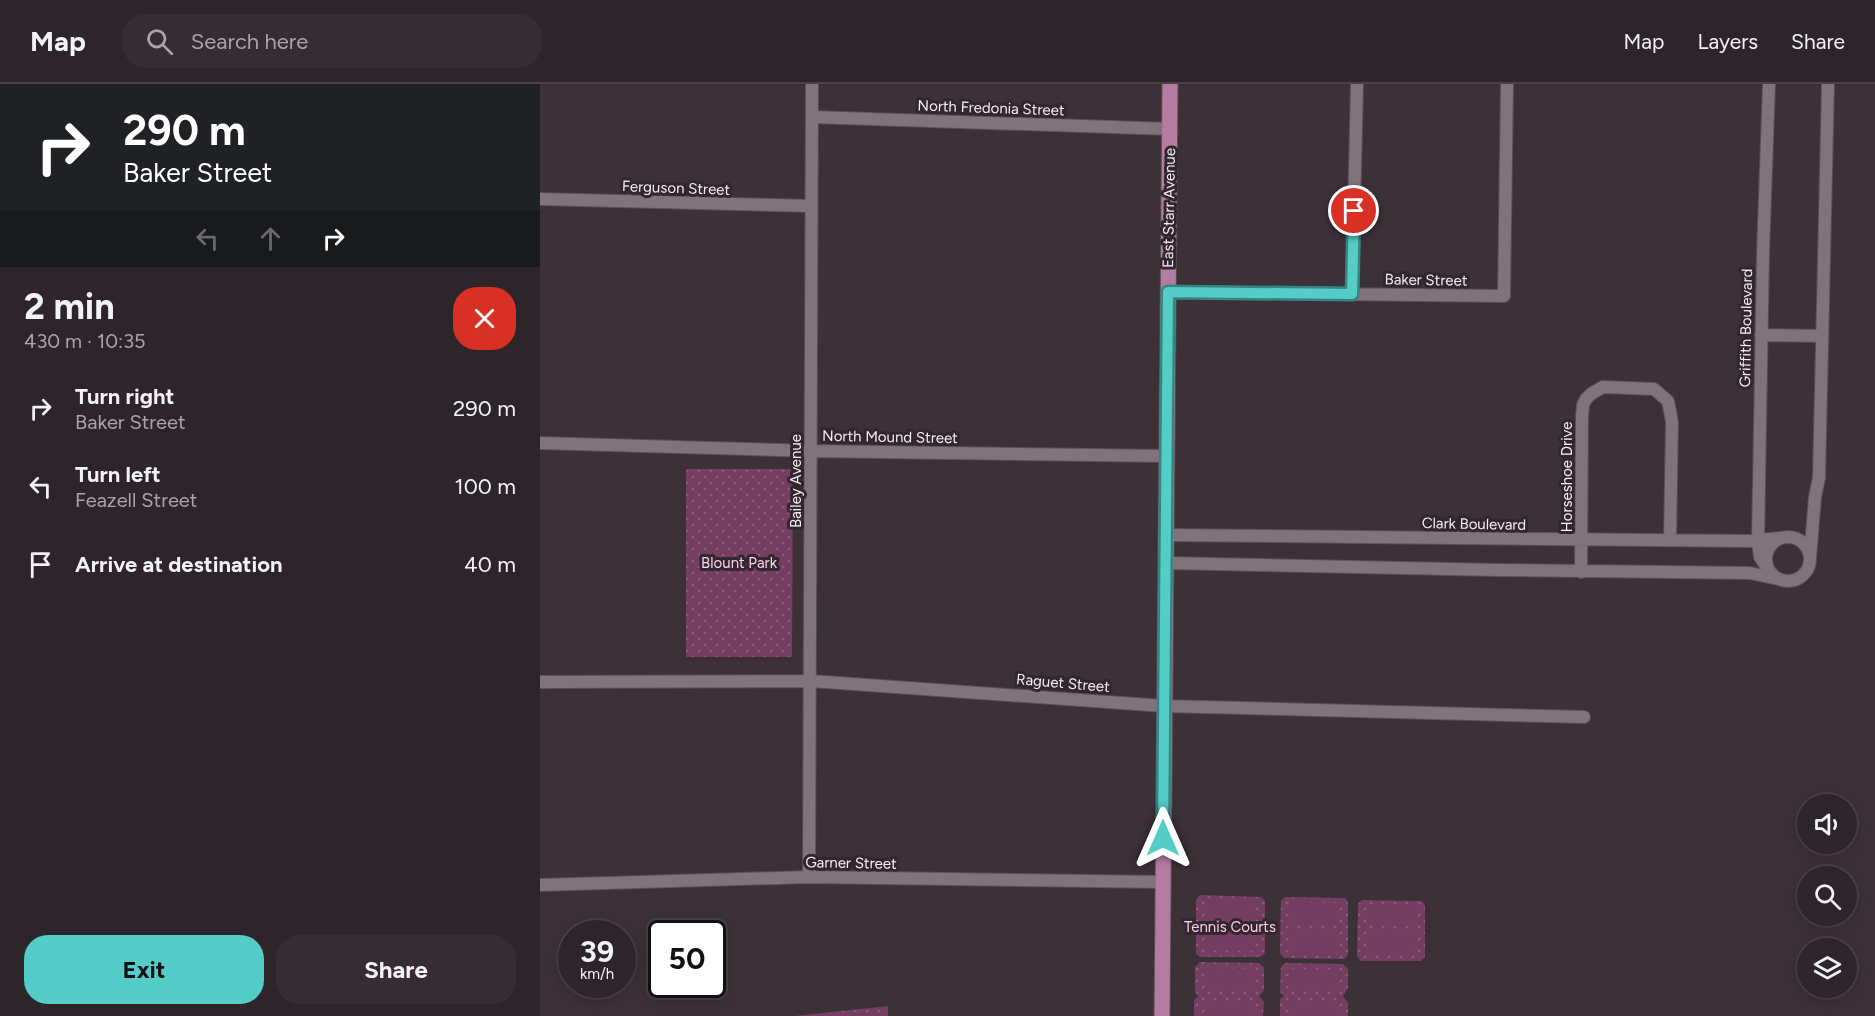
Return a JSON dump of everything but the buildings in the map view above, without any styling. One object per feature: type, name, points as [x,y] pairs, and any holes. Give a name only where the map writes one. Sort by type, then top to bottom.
[{"type":"main road","name":"East Starr Avenue","points":[[1162,1016],[1170,84]]},
{"type":"street","name":"Bailey Avenue","points":[[809,877],[812,84]]},
{"type":"street","points":[[1352,294],[1358,84]]},
{"type":"street","name":"Baker Street","points":[[1168,292],[1503,296],[1507,84]]},
{"type":"street","name":"Griffith Boulevard","points":[[1768,84],[1758,541],[1760,557],[1768,569]]},
{"type":"street","points":[[1166,563],[1581,572],[1750,573],[1792,581],[1799,579],[1809,568],[1815,497],[1819,478],[1828,84]]},
{"type":"street","name":"North Fredonia Street","points":[[812,117],[1170,129]]},
{"type":"street","name":"Ferguson Street","points":[[540,199],[811,206]]},
{"type":"street","points":[[1761,335],[1821,336]]},
{"type":"street","name":"Horseshoe Drive","points":[[1581,572],[1583,405],[1597,390],[1613,387],[1654,389],[1665,396],[1671,406],[1670,540]]},
{"type":"street","name":"North Mound Street","points":[[540,443],[811,451],[1167,456]]},
{"type":"street","name":"Clark Boulevard","points":[[1166,535],[1758,541],[1780,538]]},
{"type":"street","points":[[1778,579],[1768,569],[1766,555],[1769,547],[1780,538],[1796,537],[1802,541],[1807,547],[1810,558]]},
{"type":"street","name":"Raguet Street","points":[[540,682],[811,681],[1164,706],[1584,717]]},
{"type":"street","name":"Garner Street","points":[[540,885],[809,877],[1162,882]]},
{"type":"green space","name":"Blount Park","points":[[686,469],[793,469],[792,657],[686,657]]},
{"type":"green space","name":"Tennis Courts","points":[[1200,895],[1261,897],[1265,901],[1265,953],[1260,957],[1200,957],[1196,954],[1196,900]]},
{"type":"green space","name":"Tennis Courts","points":[[1285,897],[1345,898],[1348,902],[1348,955],[1344,959],[1284,958],[1280,953],[1281,901]]},
{"type":"green space","points":[[1362,900],[1422,901],[1425,905],[1425,957],[1421,961],[1361,961],[1357,956],[1358,904]]},
{"type":"green space","points":[[1207,901],[1253,902],[1253,923],[1207,922]]},
{"type":"green space","points":[[1291,902],[1337,903],[1337,925],[1291,924]]},
{"type":"green space","points":[[1369,904],[1415,905],[1415,926],[1368,925]]},
{"type":"green space","points":[[1207,929],[1253,930],[1252,951],[1206,950]]},
{"type":"green space","points":[[1291,931],[1337,932],[1336,953],[1290,952]]},
{"type":"green space","points":[[1368,931],[1414,932],[1414,953],[1368,952]]},
{"type":"green space","name":"Tennis Courts","points":[[1200,962],[1259,963],[1264,968],[1264,990],[1259,996],[1264,1002],[1263,1016],[1194,1016],[1194,1000],[1198,996],[1195,992],[1195,967]]},
{"type":"green space","name":"Tennis Courts","points":[[1285,963],[1343,964],[1348,969],[1348,988],[1343,996],[1348,1003],[1348,1016],[1280,1016],[1280,999],[1284,996],[1280,992],[1281,967]]},
{"type":"green space","points":[[1206,968],[1253,969],[1252,990],[1206,989]]},
{"type":"green space","points":[[1290,969],[1336,970],[1336,991],[1290,990]]},
{"type":"green space","points":[[1206,1003],[1252,1003],[1252,1016],[1206,1016]]},
{"type":"green space","points":[[1290,1003],[1337,1004],[1336,1016],[1290,1016]]},
{"type":"green space","points":[[888,1006],[888,1016],[795,1016]]},
{"type":"route","points":[[1163,838],[1168,292],[1352,294],[1354,211]]}]
